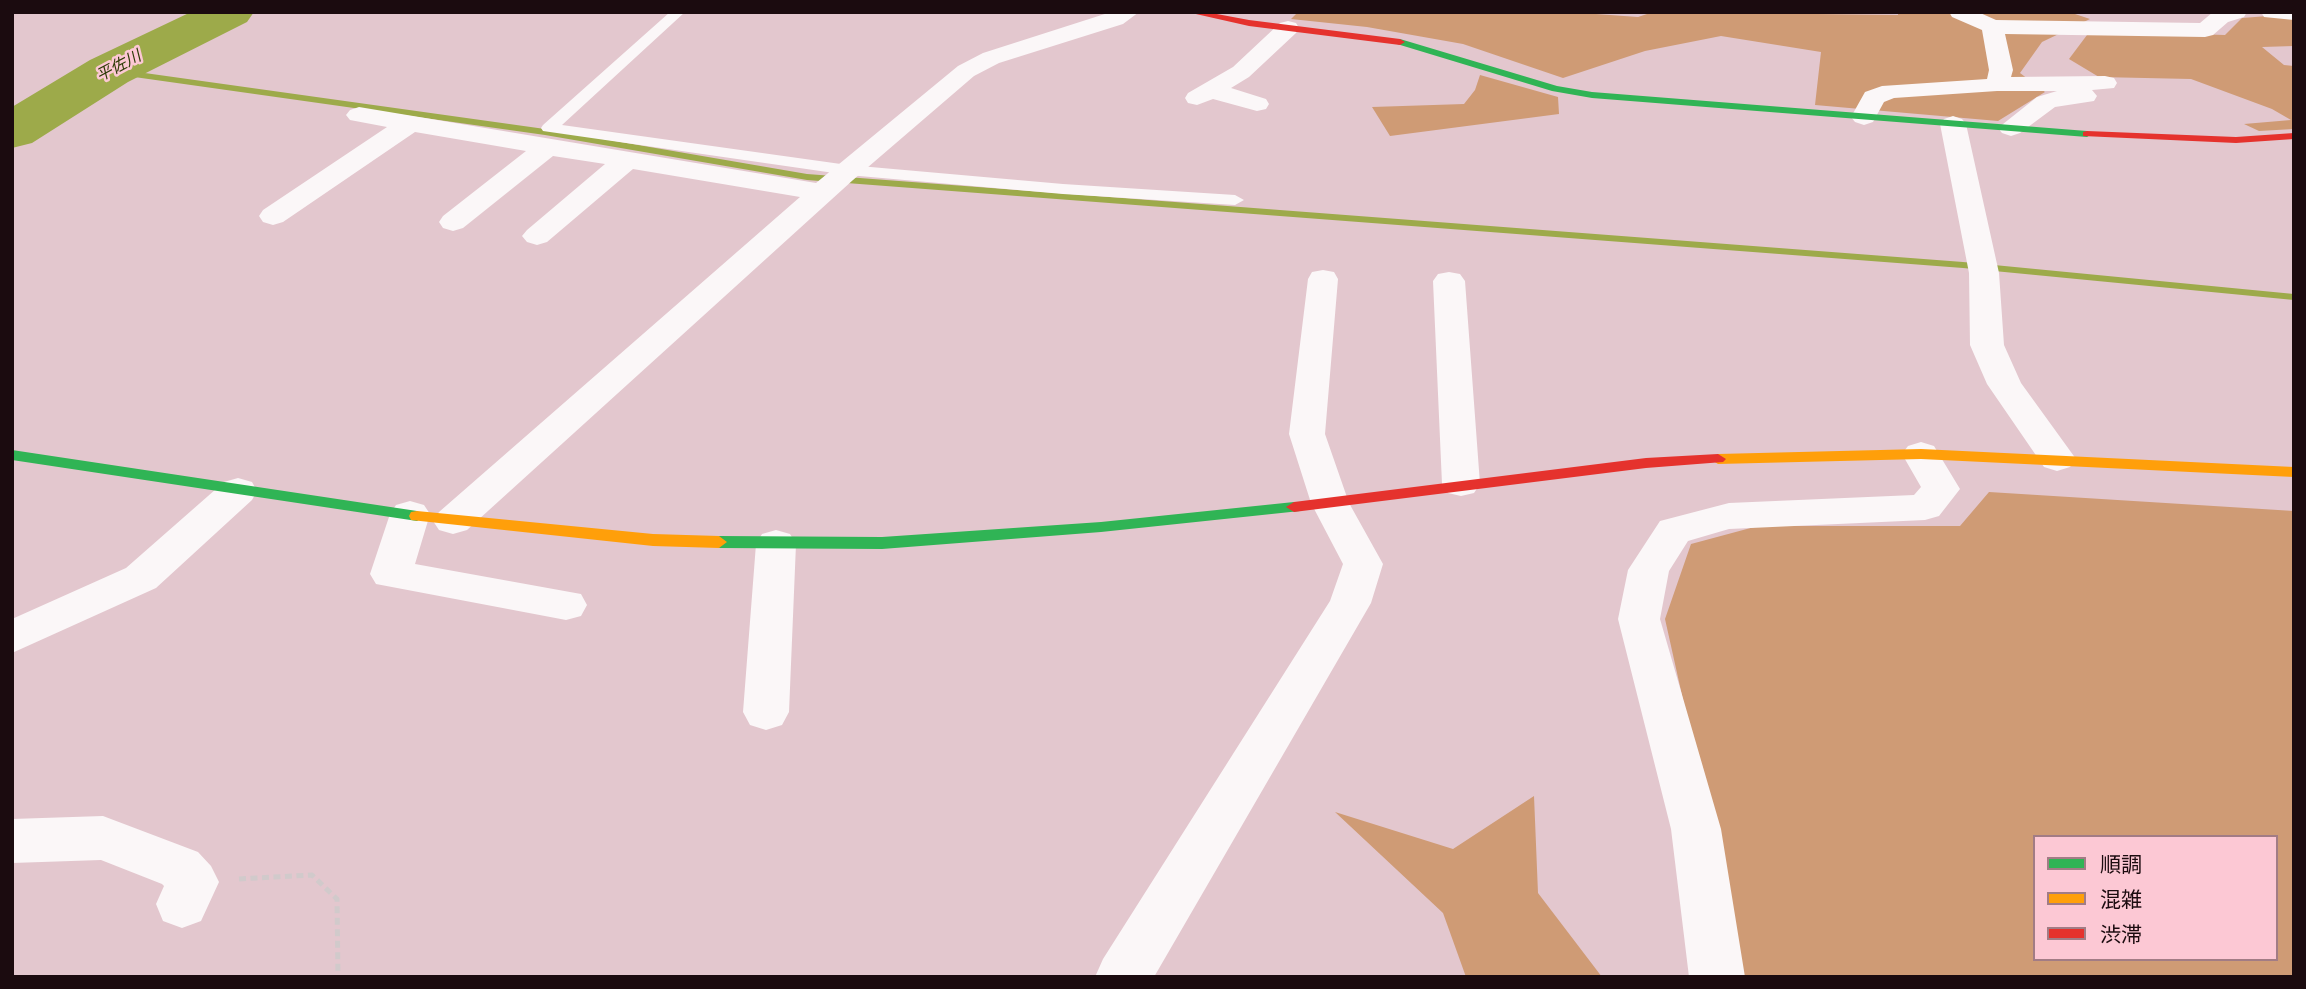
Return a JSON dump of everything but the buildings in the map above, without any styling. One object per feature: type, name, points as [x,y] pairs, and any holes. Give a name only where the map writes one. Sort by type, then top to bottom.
[{"type":"street","points":[[453,521],[836,181],[966,71],[991,58],[1115,19],[1128,12]]},
{"type":"street","points":[[1191,12],[1288,28],[1403,42],[1556,89],[1592,95],[2191,140],[2294,136]]},
{"type":"street","points":[[1960,12],[1992,27],[2205,30],[2220,16],[2236,12]]},
{"type":"street","points":[[2272,12],[2294,14]]},
{"type":"street","points":[[1992,27],[2001,70],[1997,84]]},
{"type":"street","points":[[1257,104],[1203,94],[1241,72],[1288,28]]},
{"type":"street","points":[[1864,117],[1874,97],[1891,91],[1997,84],[2105,89],[2046,102],[2011,128]]},
{"type":"street","points":[[359,115],[626,160],[836,181]]},
{"type":"street","points":[[273,216],[411,123]]},
{"type":"street","points":[[1953,124],[1982,266],[1987,345],[2004,384],[2057,459]]},
{"type":"street","points":[[453,222],[549,146]]},
{"type":"street","points":[[537,236],[626,160]]},
{"type":"street","points":[[1123,977],[1350,603],[1363,564],[1330,503],[1307,434],[1323,279]]},
{"type":"street","points":[[1449,281],[1461,484]]},
{"type":"street","points":[[1717,977],[1696,829],[1639,619],[1648,570],[1674,531],[1729,516],[1925,507],[1941,489],[1921,454]]},
{"type":"street","points":[[12,455],[238,491],[453,521],[640,539],[776,544],[882,543],[1002,536],[1330,503],[1461,484],[1646,463],[1775,456],[1921,454],[2294,472]]},
{"type":"street","points":[[12,637],[141,578],[238,491]]},
{"type":"street","points":[[410,514],[391,574],[565,605]]},
{"type":"street","points":[[766,712],[776,544]]},
{"type":"street","points":[[12,841],[103,838],[180,868],[187,893]]},
{"type":"lane","points":[[678,12],[549,128],[836,181],[1063,189],[1235,200]]},
{"type":"path","points":[[187,893],[312,875],[337,899],[338,977]]},
{"type":"shaded area","points":[[1298,12],[1568,12],[1638,17],[1653,12],[1898,15],[1898,12],[2069,12],[2090,19],[2042,42],[2020,73],[2045,92],[1998,121],[1815,105],[1821,52],[1721,36],[1645,51],[1563,78],[1463,44],[1367,27],[1291,19]]},
{"type":"shaded area","points":[[2242,18],[2294,18],[2294,46],[2262,47],[2284,65],[2294,66],[2294,129],[2259,131],[2244,124],[2291,120],[2272,109],[2191,79],[2099,77],[2069,59],[2090,31],[2225,35]]},
{"type":"shaded area","points":[[1480,75],[1558,97],[1559,114],[1390,136],[1372,107],[1464,104],[1475,90]]},
{"type":"shaded area","points":[[1989,492],[2294,511],[2294,977],[1733,977],[1706,803],[1665,619],[1691,544],[1758,526],[1960,526]]},
{"type":"shaded area","points":[[1534,796],[1538,893],[1602,977],[1466,977],[1443,913],[1335,812],[1453,849]]},
{"type":"waterway","name":"平佐川","points":[[12,131],[109,71],[230,12]]},
{"type":"waterway","points":[[109,71],[545,132],[807,177],[1963,265],[2294,297]]},
{"type":"traffic: fast","points":[[1400,42],[1556,89],[1592,95],[2087,134]]},
{"type":"traffic: fast","points":[[12,455],[417,516]]},
{"type":"traffic: fast","points":[[719,542],[882,543],[1101,527],[1294,507]]},
{"type":"traffic: slow","points":[[1718,459],[1921,454],[2294,472]]},
{"type":"traffic: slow","points":[[417,516],[653,540],[719,542]]},
{"type":"traffic: jam","points":[[1191,12],[1249,23],[1400,42]]},
{"type":"traffic: jam","points":[[2087,134],[2236,140],[2294,136]]},
{"type":"traffic: jam","points":[[1294,507],[1646,463],[1718,459]]}]
